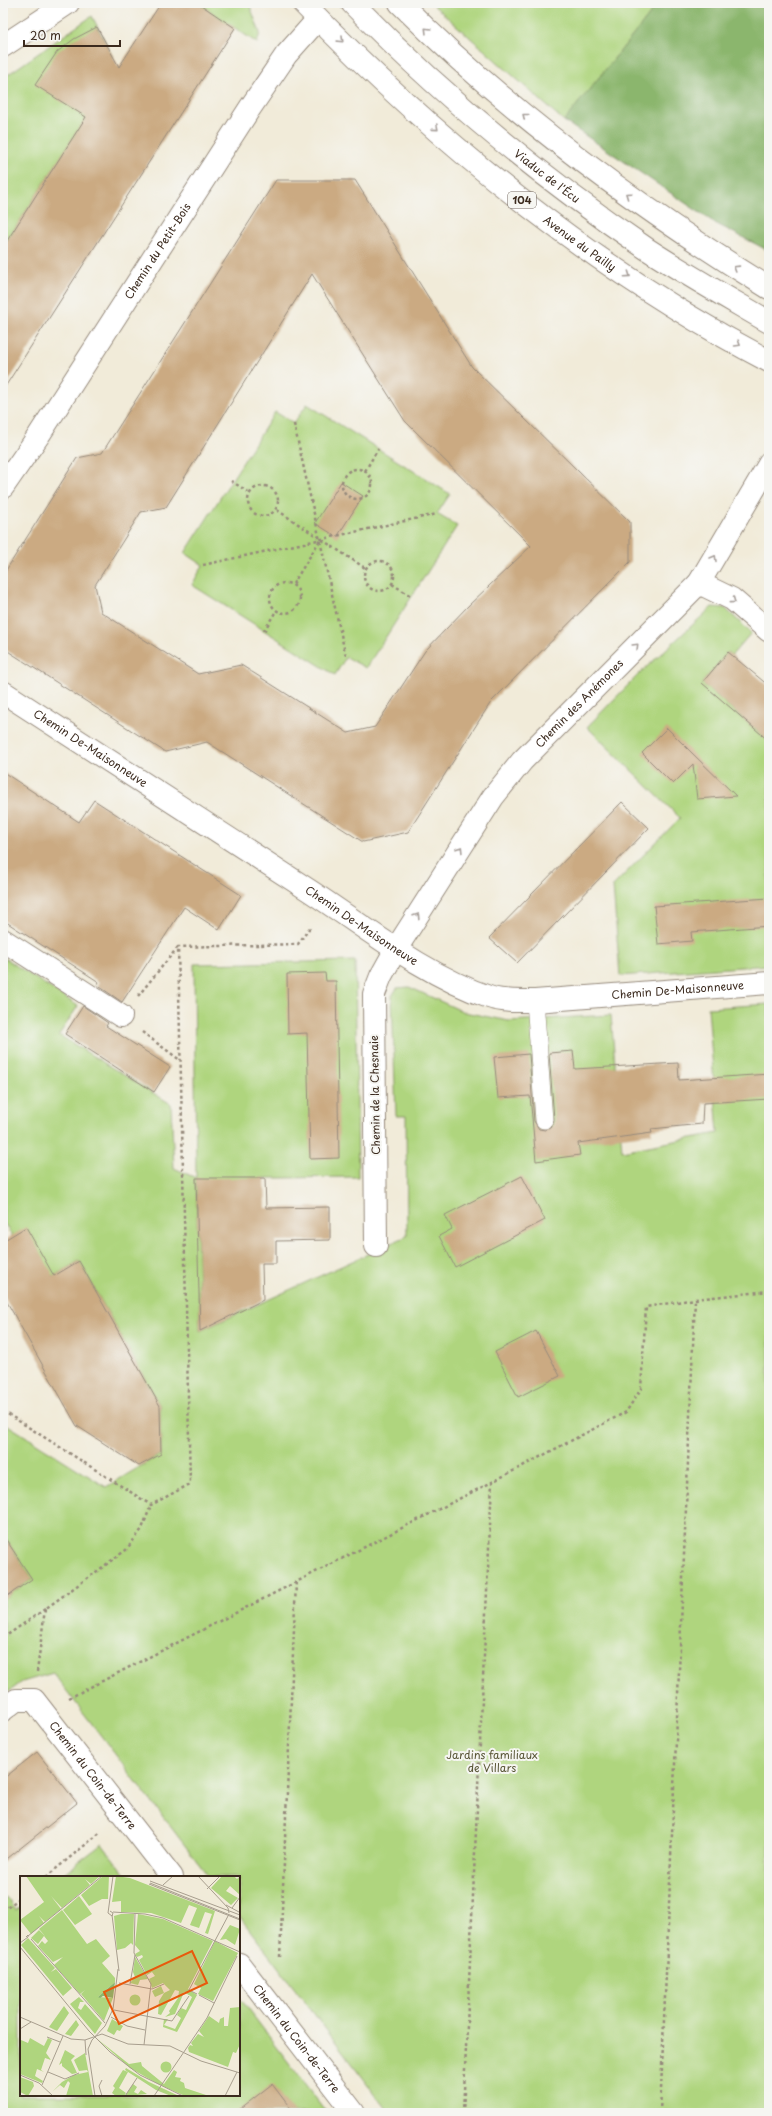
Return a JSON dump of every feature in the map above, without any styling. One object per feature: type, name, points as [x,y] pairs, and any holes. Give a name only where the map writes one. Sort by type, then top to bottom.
[{"type":"street","points":[[3,46],[68,3]]},
{"type":"street","name":"Avenue du Pailly","points":[[303,3],[392,89],[523,202],[576,241],[658,295],[742,347],[769,361]]},
{"type":"street","name":"Viaduc de l'Écu","points":[[352,3],[410,61],[449,96],[546,176],[647,249],[768,321]]},
{"type":"street","points":[[400,3],[446,49],[599,176],[694,242],[769,288]]},
{"type":"street","name":"Chemin du Petit-Bois","points":[[3,487],[39,435],[250,108],[286,55],[318,19]]},
{"type":"street","name":"Chemin des Anémones","points":[[396,949],[493,797],[522,760],[699,583],[769,464]]},
{"type":"street","points":[[699,583],[732,599],[769,631]]},
{"type":"street","name":"Chemin De-Maisonneuve","points":[[3,692],[202,820],[396,949],[464,987],[490,998],[515,1001],[536,1001],[769,983]]},
{"type":"street","points":[[3,940],[121,1016]]},
{"type":"street","name":"Chemin de la Chesnaie","points":[[376,1246],[374,994],[381,976],[396,949]]},
{"type":"street","points":[[3,1710],[16,1700],[34,1700]]},
{"type":"street","name":"Chemin du Coin-de-Terre","points":[[34,1700],[171,1876]]},
{"type":"street","name":"Chemin du Coin-de-Terre","points":[[240,1965],[354,2113]]},
{"type":"lane","points":[[536,1001],[544,1120]]},
{"type":"path","points":[[294,424],[346,657]]},
{"type":"path","points":[[366,471],[378,449]]},
{"type":"path","points":[[353,469],[366,471],[373,480],[371,492],[361,500],[349,498],[342,488],[344,476],[353,469]]},
{"type":"path","points":[[231,481],[250,493]]},
{"type":"path","points":[[259,486],[271,488],[278,498],[277,510],[267,517],[255,515],[248,505],[250,493],[259,486]]},
{"type":"path","points":[[277,510],[320,540],[365,568]]},
{"type":"path","points":[[203,565],[437,514]]},
{"type":"path","points":[[293,584],[320,540]]},
{"type":"path","points":[[375,561],[387,563],[394,572],[392,584],[382,592],[370,590],[363,580],[365,568],[375,561]]},
{"type":"path","points":[[281,582],[293,584],[300,594],[298,606],[289,613],[276,611],[269,602],[271,589],[281,582]]},
{"type":"path","points":[[392,584],[411,596]]},
{"type":"path","points":[[264,631],[276,611]]},
{"type":"path","points":[[180,1060],[121,1016],[178,946],[298,944],[315,921]]},
{"type":"path","points":[[3,1638],[126,1550],[142,1529],[151,1505],[190,1484],[178,946]]},
{"type":"path","points":[[67,1699],[626,1412],[641,1389],[646,1307],[695,1299],[769,1291]]},
{"type":"path","points":[[660,2113],[695,1299]]},
{"type":"path","points":[[3,1412],[151,1505]]},
{"type":"path","points":[[463,2113],[492,1482]]},
{"type":"path","points":[[280,1957],[296,1582]]},
{"type":"path","points":[[34,1700],[45,1608]]},
{"type":"path","points":[[47,1876],[124,1814]]},
{"type":"path","points":[[3,1911],[20,1898]]},
{"type":"green space","points":[[198,3],[249,3],[260,33],[257,43]]},
{"type":"green space","points":[[431,3],[659,3],[564,121]]},
{"type":"green space","points":[[659,3],[769,3],[769,251],[715,223],[564,121]]},
{"type":"green space","points":[[92,16],[113,57],[114,74],[3,247],[3,78]]},
{"type":"green space","points":[[307,404],[450,494],[437,514],[457,526],[366,668],[346,657],[335,675],[192,585],[203,565],[185,553],[275,412],[294,423]]},
{"type":"green space","points":[[712,607],[725,608],[751,633],[732,655],[728,652],[702,683],[769,741],[769,965],[620,976],[613,886],[680,818],[587,727],[639,674]]},
{"type":"green space","name":"Jardins familiaux de Villars","points":[[3,957],[78,1006],[59,1035],[171,1104],[174,1168],[196,1178],[194,964],[355,961],[358,1177],[196,1179],[200,1331],[407,1236],[406,1116],[396,1116],[392,996],[397,988],[409,987],[464,1012],[509,1021],[611,1015],[622,1151],[718,1133],[708,1008],[769,1004],[769,2113],[390,2113],[240,1917],[240,1876],[208,1876],[53,1673],[22,1682],[3,1696],[3,1599],[32,1579],[3,1535],[3,1422],[106,1487],[161,1454],[160,1406],[79,1261],[54,1276],[12,1236],[3,1221]]},
{"type":"green space","points":[[102,1844],[126,1876],[60,1876]]},
{"type":"green space","points":[[6,1897],[16,1910],[20,1908],[20,2096],[240,2096],[240,1998],[327,2113],[3,2113],[3,1899]]},
{"type":"building","points":[[161,3],[198,3],[235,28],[3,390],[3,247],[86,117],[35,85],[57,52],[74,39],[97,27],[119,67]]},
{"type":"building","points":[[276,180],[355,180],[472,367],[630,522],[630,562],[491,702],[408,832],[363,842],[207,742],[165,752],[3,648],[3,575],[77,458],[102,453]],"holes":[[[312,274],[405,421],[531,546],[468,606],[425,651],[375,727],[348,733],[241,665],[198,674],[101,612],[95,585],[141,512],[166,507]]]},
{"type":"building","points":[[341,482],[363,496],[337,537],[315,523]]},
{"type":"building","points":[[728,652],[769,686],[769,741],[702,683]]},
{"type":"building","points":[[667,728],[736,796],[697,799],[693,764],[673,784],[642,753]]},
{"type":"building","points":[[3,772],[79,822],[94,800],[241,895],[219,930],[184,907],[122,1002],[97,985],[99,982],[3,920]]},
{"type":"building","points":[[622,802],[649,828],[517,963],[489,938]]},
{"type":"building","points":[[769,898],[769,926],[691,932],[692,941],[658,944],[654,906]]},
{"type":"building","points":[[325,973],[326,981],[336,981],[339,1158],[310,1159],[307,1033],[288,1034],[287,974]]},
{"type":"building","points":[[83,1006],[108,1023],[106,1026],[170,1067],[154,1092],[65,1034]]},
{"type":"building","points":[[573,1051],[575,1069],[678,1063],[679,1080],[769,1074],[769,1099],[703,1103],[702,1124],[651,1129],[652,1133],[578,1143],[580,1155],[536,1161],[530,1096],[498,1098],[494,1057],[529,1054],[534,1121],[539,1129],[545,1130],[553,1125],[554,1119],[549,1053]]},
{"type":"building","points":[[522,1176],[545,1220],[455,1267],[439,1236],[452,1229],[445,1215]]},
{"type":"building","points":[[196,1178],[265,1178],[266,1208],[330,1207],[330,1240],[276,1241],[276,1264],[262,1264],[263,1300],[200,1331]]},
{"type":"building","points":[[26,1227],[54,1276],[79,1261],[160,1406],[161,1454],[139,1466],[77,1426],[3,1295],[3,1241]]},
{"type":"building","points":[[536,1331],[560,1376],[518,1397],[495,1352]]},
{"type":"building","points":[[3,1535],[32,1579],[3,1599]]},
{"type":"building","points":[[37,1752],[77,1803],[3,1862],[3,1779]]},
{"type":"building","points":[[272,2084],[294,2113],[235,2113]]}]
